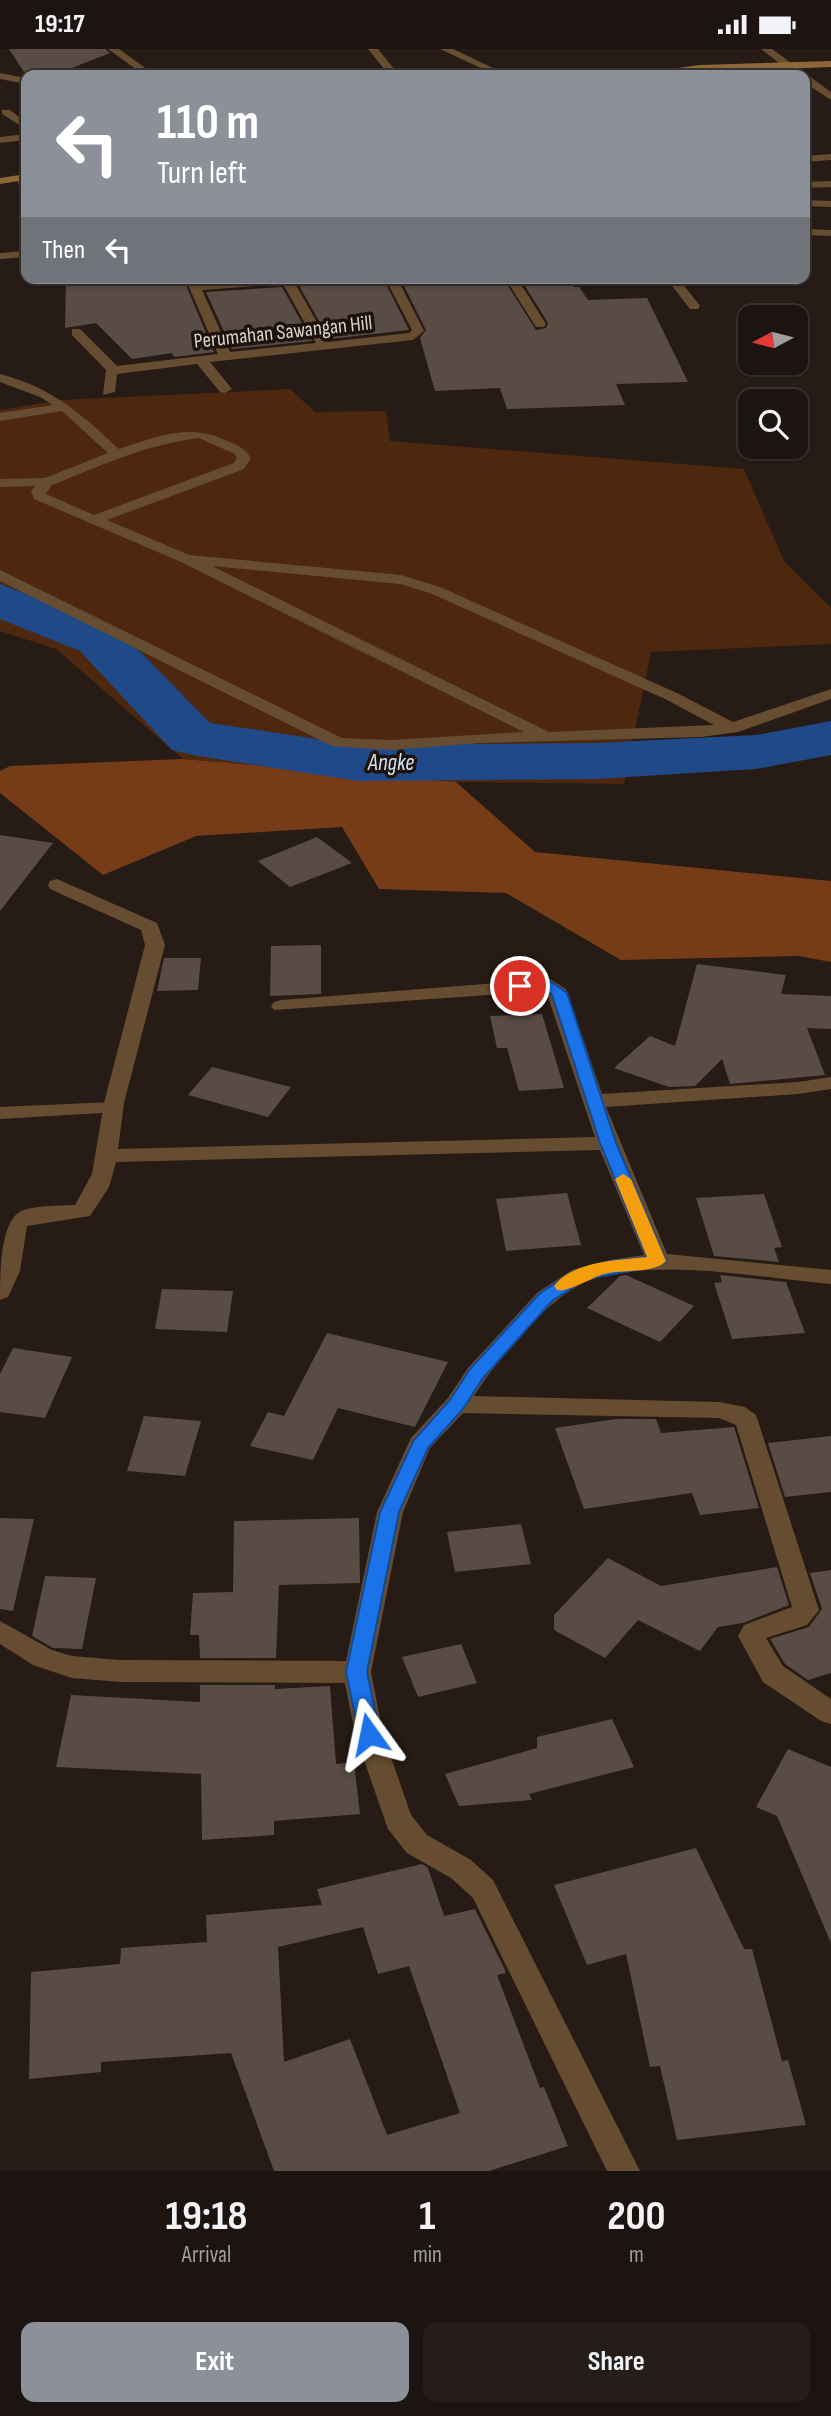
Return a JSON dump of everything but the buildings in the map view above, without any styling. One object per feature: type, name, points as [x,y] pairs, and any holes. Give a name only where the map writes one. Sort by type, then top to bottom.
[{"type":"main road","points":[[717,70],[831,64]]},
{"type":"main road","points":[[0,181],[21,177]]},
{"type":"street","points":[[113,49],[143,70]]},
{"type":"street","points":[[373,49],[390,70]]},
{"type":"street","points":[[445,49],[492,70]]},
{"type":"street","points":[[766,49],[793,70]]},
{"type":"street","points":[[0,76],[21,80]]},
{"type":"street","points":[[810,82],[831,97]]},
{"type":"street","points":[[2,112],[21,123]]},
{"type":"street","points":[[0,140],[21,138]]},
{"type":"street","points":[[810,159],[831,157]]},
{"type":"street","points":[[810,185],[831,184]]},
{"type":"street","points":[[810,203],[831,204]]},
{"type":"street","points":[[810,232],[831,233]]},
{"type":"street","points":[[0,255],[21,254]]},
{"type":"street","points":[[193,284],[225,356]]},
{"type":"street","points":[[289,284],[324,346]]},
{"type":"street","name":"Perumahan Sawangan Hill","points":[[114,370],[413,336],[418,331],[394,284]]},
{"type":"street","points":[[515,284],[540,324]]},
{"type":"street","points":[[676,284],[694,306]]},
{"type":"street","points":[[76,332],[114,370],[108,377],[108,392]]},
{"type":"street","points":[[200,359],[225,389]]},
{"type":"street","points":[[0,378],[45,394],[65,407],[117,454]]},
{"type":"street","points":[[0,417],[65,407]]},
{"type":"street","points":[[0,482],[47,481],[167,438],[201,434],[240,451],[244,458],[239,465],[93,520]]},
{"type":"street","points":[[47,481],[38,491],[39,495],[186,559],[546,736]]},
{"type":"street","points":[[186,559],[401,580],[435,590],[671,696],[732,728]]},
{"type":"street","points":[[254,593],[300,570]]},
{"type":"street","points":[[0,575],[338,743],[359,746],[546,736],[680,735],[732,728],[831,694]]},
{"type":"street","points":[[0,1292],[9,1271],[14,1228],[19,1221],[29,1216],[82,1211],[88,1205],[108,1156],[112,1108],[155,937],[150,926],[138,919],[57,885]]},
{"type":"street","points":[[281,1006],[550,985],[559,993],[608,1143],[658,1261]]},
{"type":"street","points":[[595,1101],[831,1083]]},
{"type":"street","points":[[108,1156],[608,1143]]},
{"type":"street","points":[[624,2171],[482,1889],[461,1869],[417,1844],[398,1821],[369,1734],[357,1672],[390,1512],[420,1444],[457,1404],[477,1374],[546,1297],[580,1275],[610,1267],[658,1261],[831,1277]]},
{"type":"street","points":[[457,1404],[719,1410],[736,1413],[747,1421],[754,1436],[806,1610],[798,1618],[753,1632],[751,1636],[773,1674],[831,1713]]},
{"type":"street","points":[[0,1631],[43,1658],[72,1667],[120,1671],[357,1672]]},
{"type":"lane","points":[[0,1114],[112,1108]]},
{"type":"shaded area","points":[[290,389],[315,412],[386,411],[390,441],[744,469],[784,561],[831,608],[831,644],[651,652],[624,784],[456,782],[183,759],[56,649],[0,631],[0,410],[61,400]]},
{"type":"shaded area","points":[[183,759],[456,782],[535,852],[831,881],[831,962],[799,956],[621,960],[506,893],[379,889],[342,827],[196,836],[103,875],[0,793],[0,771],[10,766]]},
{"type":"waterway","name":"Angke","points":[[0,600],[99,640],[192,738],[358,763],[596,761],[756,752],[831,738]]},
{"type":"slow traffic","points":[[563,1286],[580,1275],[610,1267],[658,1261],[623,1179]]},
{"type":"route","points":[[369,1734],[357,1672],[390,1512],[420,1444],[457,1404],[477,1374],[521,1322],[546,1297],[580,1275],[610,1267],[658,1261],[608,1143],[559,993],[550,985],[520,986]]}]
